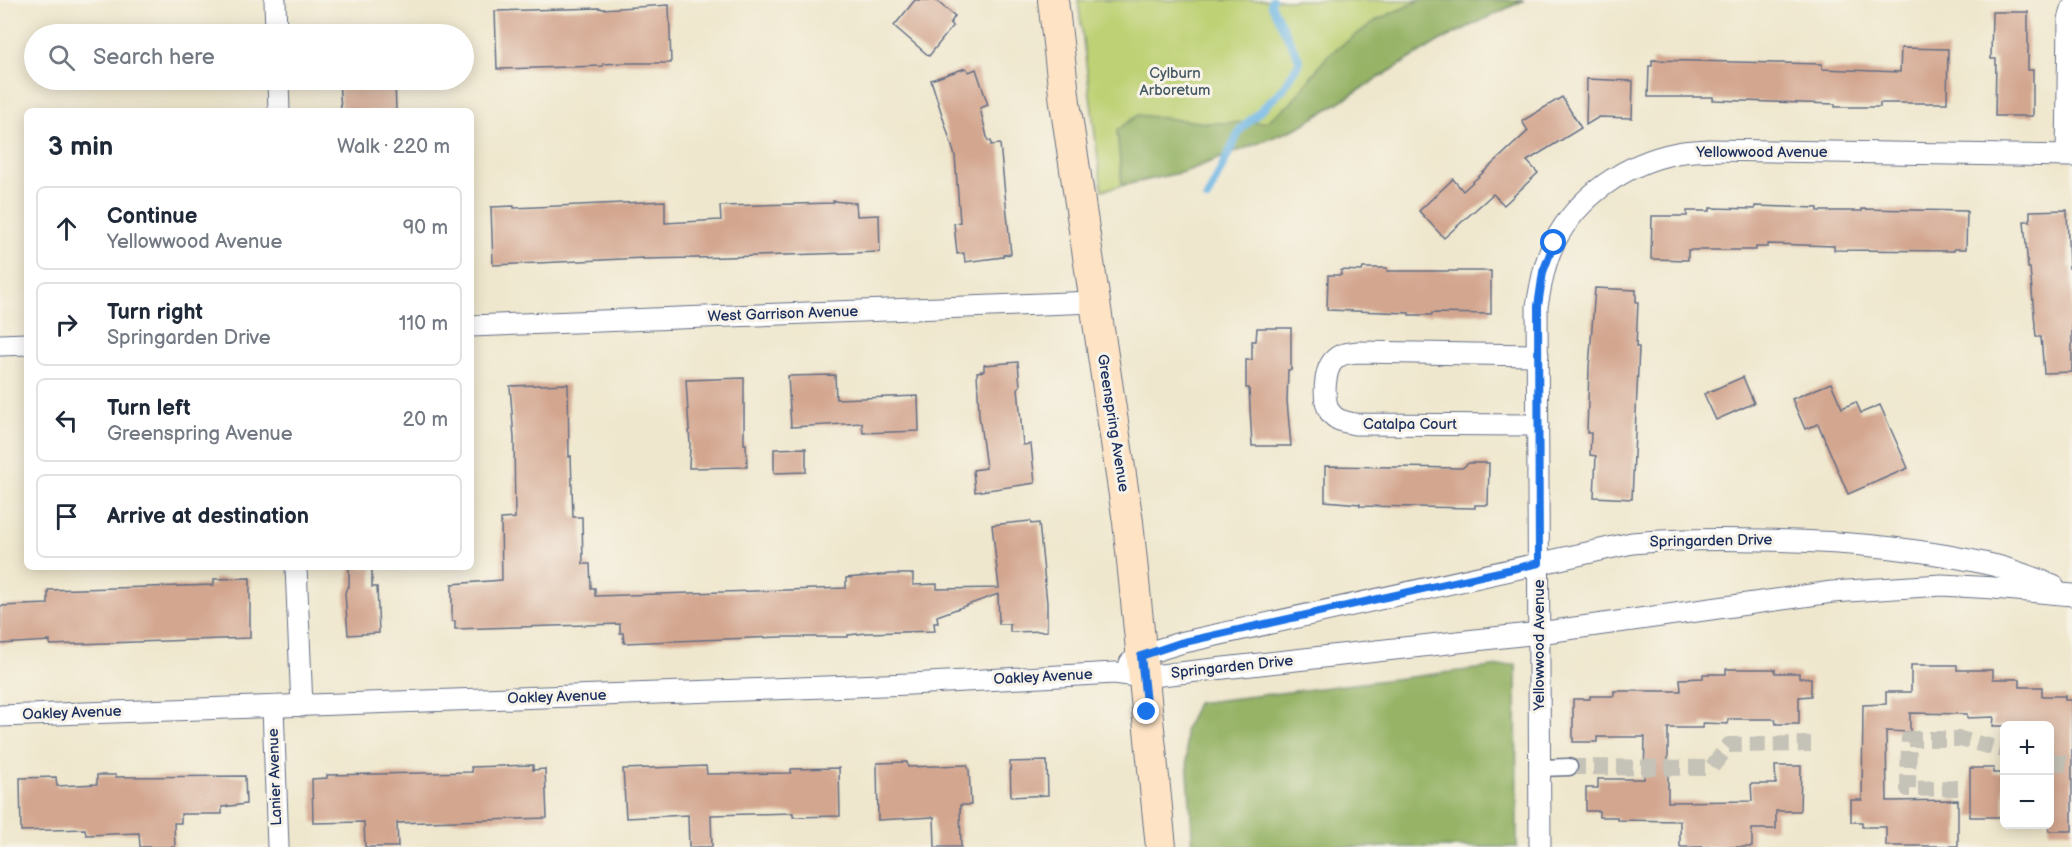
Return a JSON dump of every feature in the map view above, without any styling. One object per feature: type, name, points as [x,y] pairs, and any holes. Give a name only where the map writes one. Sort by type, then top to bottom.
[{"type":"main road","name":"Greenspring Avenue","points":[[1053,0],[1065,103],[1128,522],[1133,668],[1161,847]]},
{"type":"street","points":[[275,0],[276,24]]},
{"type":"street","points":[[2069,155],[2069,20],[2072,9]]},
{"type":"street","points":[[278,90],[279,108]]},
{"type":"street","name":"Yellowwood Avenue","points":[[1540,847],[1538,306],[1543,272],[1554,243],[1571,218],[1592,194],[1626,172],[1646,162],[1678,153],[1709,150],[2069,155]]},
{"type":"street","name":"West Garrison Avenue","points":[[474,326],[1094,302]]},
{"type":"street","points":[[0,345],[24,344]]},
{"type":"street","name":"Catalpa Court","points":[[1538,355],[1358,352],[1344,354],[1334,359],[1326,373],[1326,400],[1330,412],[1339,421],[1355,424],[1538,425]]},
{"type":"street","name":"Springarden Drive","points":[[1133,668],[1180,643],[1632,543],[1666,540],[1833,541],[1887,546],[1943,554],[2000,567],[2072,593]]},
{"type":"street","points":[[296,570],[302,706]]},
{"type":"street","name":"Springarden Drive","points":[[1133,668],[1539,633],[1832,592],[1942,585],[2072,593]]},
{"type":"street","name":"Oakley Avenue","points":[[0,716],[910,684],[1133,668]]},
{"type":"street","name":"Lanier Avenue","points":[[273,707],[278,847]]},
{"type":"street","points":[[1540,768],[1569,767]]},
{"type":"green space","name":"Cylburn Arboretum","points":[[1078,0],[1524,0],[1439,41],[1297,128],[1184,172],[1102,190]]},
{"type":"green space","points":[[1420,0],[1524,0],[1439,41],[1297,128],[1184,172],[1122,185],[1117,130],[1138,115],[1208,123],[1266,122],[1290,104],[1328,55],[1377,20]]},
{"type":"green space","points":[[1516,664],[1517,847],[1193,847],[1185,730],[1197,703]]},
{"type":"building","points":[[915,0],[935,0],[955,16],[950,24],[953,26],[929,56],[894,26]]},
{"type":"building","points":[[669,5],[671,63],[497,69],[495,11]]},
{"type":"building","points":[[1992,12],[2028,12],[2028,70],[2033,70],[2033,116],[1995,116],[1996,59],[1991,59]]},
{"type":"building","points":[[1901,48],[1948,49],[1947,103],[1880,103],[1880,107],[1835,107],[1835,104],[1713,100],[1713,97],[1648,97],[1649,66],[1652,66],[1652,60],[1822,64],[1822,69],[1900,72]]},
{"type":"building","points":[[966,68],[969,72],[976,69],[988,105],[980,108],[988,141],[991,141],[991,145],[1000,144],[1011,254],[965,262],[964,253],[957,254],[954,223],[960,222],[955,156],[931,80]]},
{"type":"building","points":[[1587,79],[1633,81],[1632,118],[1599,117],[1586,125]]},
{"type":"building","points":[[340,90],[395,90],[396,108],[341,108]]},
{"type":"building","points":[[1562,97],[1581,128],[1527,161],[1538,173],[1504,205],[1493,194],[1444,238],[1419,211],[1453,179],[1463,191],[1528,131],[1522,121]]},
{"type":"building","points":[[665,201],[665,223],[721,220],[720,206],[833,203],[833,201],[856,203],[857,216],[879,215],[880,252],[643,258],[493,265],[491,207]]},
{"type":"building","points":[[1755,206],[1818,208],[1818,211],[1862,211],[1862,209],[1967,211],[1966,249],[1954,249],[1954,251],[1834,250],[1834,246],[1768,244],[1768,247],[1756,247],[1756,250],[1688,250],[1688,260],[1651,259],[1652,216],[1687,216],[1687,211],[1710,211],[1710,208],[1755,209]]},
{"type":"building","points":[[2067,210],[2069,268],[2072,267],[2072,372],[2044,373],[2041,337],[2036,337],[2024,221],[2030,221],[2030,211]]},
{"type":"building","points":[[1363,268],[1387,268],[1387,271],[1491,271],[1491,314],[1409,315],[1409,313],[1327,310],[1328,275],[1341,275],[1341,270],[1362,271]]},
{"type":"building","points":[[1595,288],[1636,290],[1636,302],[1638,302],[1636,347],[1639,347],[1632,499],[1594,497],[1596,456],[1590,455],[1591,433],[1587,433]]},
{"type":"building","points":[[1257,328],[1291,328],[1291,370],[1288,370],[1287,401],[1291,446],[1252,446],[1249,388],[1246,388],[1246,360],[1252,360],[1252,341],[1256,341]]},
{"type":"building","points":[[1018,362],[1023,445],[1031,444],[1035,483],[975,492],[973,470],[986,468],[979,415],[977,372],[984,371],[984,365]]},
{"type":"building","points":[[835,375],[836,399],[918,396],[919,431],[863,433],[862,423],[791,427],[788,376]]},
{"type":"building","points":[[1743,377],[1754,403],[1716,420],[1704,394]]},
{"type":"building","points":[[744,378],[744,444],[746,444],[747,467],[689,468],[686,380]]},
{"type":"building","points":[[1831,383],[1842,408],[1856,402],[1861,413],[1880,405],[1908,468],[1848,494],[1818,424],[1805,429],[1792,399]]},
{"type":"building","points":[[568,384],[573,517],[582,517],[583,564],[590,564],[591,588],[595,588],[595,596],[846,588],[846,578],[892,574],[913,574],[913,585],[937,584],[937,589],[999,588],[992,525],[1030,521],[1031,524],[1039,523],[1047,603],[1047,631],[1010,632],[1010,624],[999,624],[998,594],[937,616],[938,623],[934,623],[935,631],[867,633],[848,635],[848,637],[780,637],[624,643],[623,633],[620,633],[620,624],[455,629],[455,621],[452,621],[452,584],[502,580],[501,519],[515,518],[514,438],[510,386]]},
{"type":"building","points":[[806,448],[806,472],[774,473],[774,449]]},
{"type":"building","points":[[1469,463],[1489,463],[1488,505],[1475,505],[1475,508],[1360,506],[1360,504],[1325,501],[1325,466],[1462,468]]},
{"type":"building","points":[[349,570],[372,570],[372,587],[377,587],[379,633],[348,635],[345,593],[349,587]]},
{"type":"building","points":[[250,578],[250,638],[50,645],[50,641],[0,644],[0,606],[48,604],[48,590],[214,585],[214,579]]},
{"type":"building","points":[[1911,665],[1957,665],[1957,670],[1993,670],[1993,679],[2020,679],[2020,687],[2042,687],[2042,696],[2065,696],[2065,700],[2072,700],[2072,831],[2049,831],[2049,829],[2054,829],[2054,721],[2000,721],[2000,726],[1993,726],[1994,717],[1967,718],[1967,714],[1910,713],[1910,732],[1886,731],[1887,801],[1958,800],[1958,846],[1886,846],[1886,827],[1862,827],[1862,822],[1851,822],[1851,800],[1862,800],[1863,705],[1886,704],[1886,692],[1911,692]]},
{"type":"building","points":[[1726,669],[1775,669],[1775,673],[1799,673],[1799,678],[1811,678],[1811,696],[1799,697],[1799,724],[1776,724],[1775,719],[1728,719],[1728,724],[1703,723],[1703,728],[1668,728],[1668,802],[1752,801],[1751,784],[1776,784],[1775,766],[1801,766],[1800,811],[1776,811],[1776,829],[1752,829],[1752,847],[1680,847],[1680,821],[1617,820],[1617,817],[1599,817],[1599,811],[1586,811],[1586,788],[1598,788],[1598,779],[1644,779],[1645,737],[1597,737],[1597,742],[1573,742],[1573,699],[1614,696],[1614,691],[1681,691],[1680,679],[1703,678],[1703,674],[1726,674]]},
{"type":"building","points":[[1047,761],[1048,795],[1011,797],[1010,762]]},
{"type":"building","points":[[907,762],[908,767],[967,765],[971,805],[960,805],[961,847],[935,847],[934,817],[878,820],[877,763]]},
{"type":"building","points":[[533,765],[533,770],[545,769],[547,818],[397,823],[398,847],[365,847],[364,822],[313,823],[312,779],[327,778],[327,775],[472,772],[471,767]]},
{"type":"building","points":[[706,766],[707,774],[791,773],[791,769],[839,768],[840,816],[793,817],[793,813],[711,815],[712,847],[689,847],[688,815],[626,818],[623,769]]},
{"type":"building","points":[[1970,768],[1994,768],[1993,773],[2000,773],[2000,817],[1970,817]]},
{"type":"building","points":[[97,775],[116,775],[116,777],[245,776],[246,804],[222,807],[222,814],[181,814],[181,823],[174,823],[175,847],[140,847],[139,833],[86,835],[85,829],[21,831],[20,778],[56,777],[57,786],[97,784]]},
{"type":"waterway","points":[[1207,198],[1240,130],[1283,89],[1300,61],[1271,4],[1272,0]]},
{"type":"tunnel","points":[[1958,788],[1908,789],[1909,739],[1960,739],[2000,749]]},
{"type":"tunnel","points":[[1569,767],[1711,768],[1729,745],[1811,744]]},
{"type":"tunnel","points":[[2054,762],[2072,764]]},
{"type":"route","points":[[1147,712],[1141,656],[1180,643],[1539,563],[1538,306],[1543,272],[1554,243]]}]
